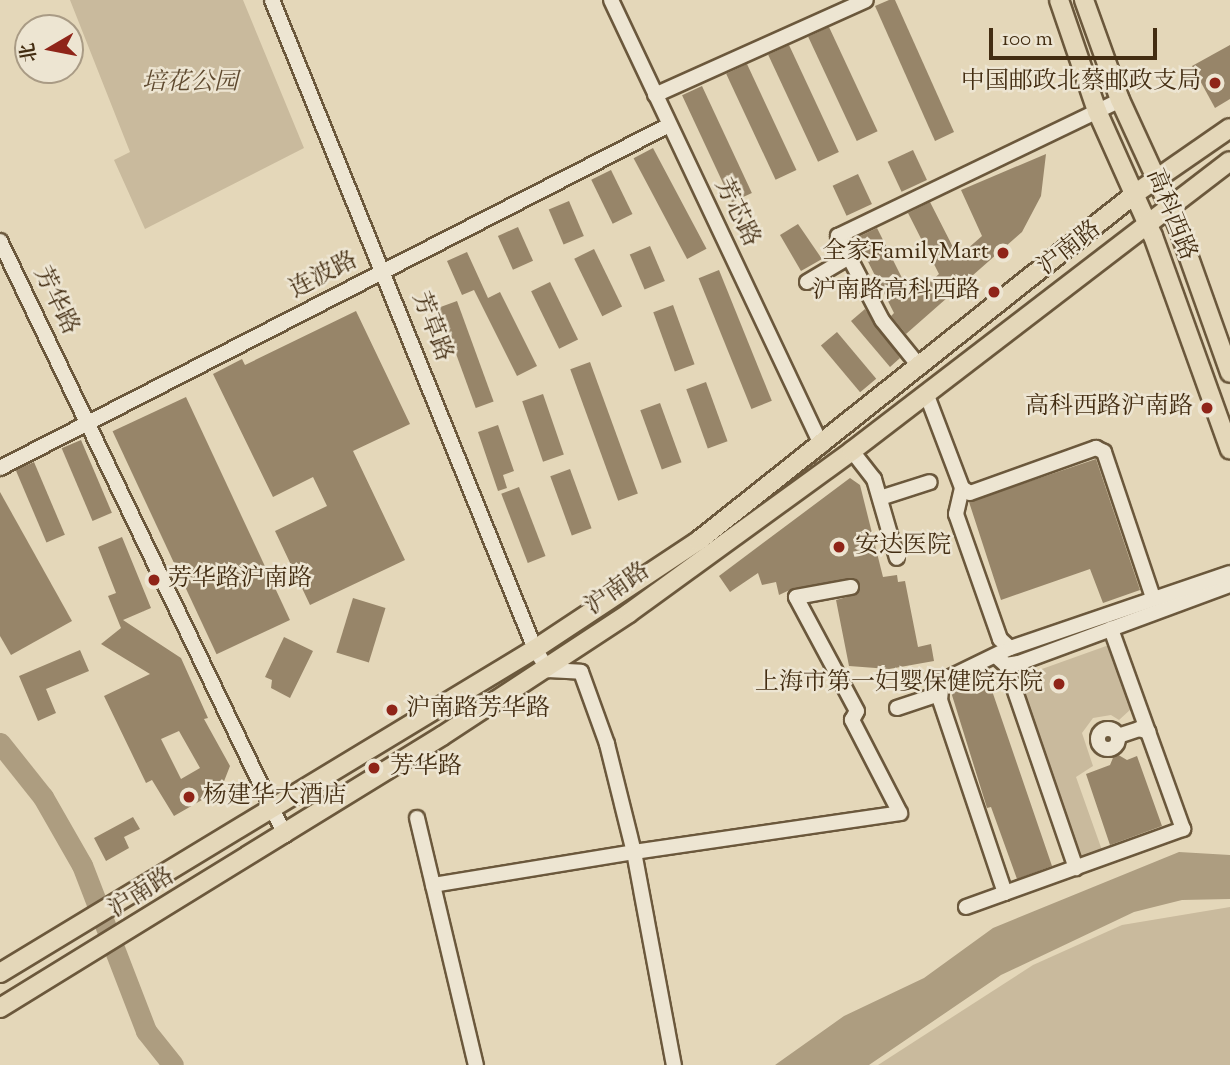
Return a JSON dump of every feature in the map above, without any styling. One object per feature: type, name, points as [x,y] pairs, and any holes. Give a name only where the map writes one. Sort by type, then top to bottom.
[{"type":"main road","name":"高科西路","points":[[1059,0],[1097,111],[1147,220],[1230,450]]},
{"type":"main road","name":"高科西路","points":[[1084,0],[1120,100],[1168,205],[1230,373]]},
{"type":"main road","name":"沪南路","points":[[0,973],[271,812],[535,649],[698,541],[822,446],[1136,193],[1230,128]]},
{"type":"main road","name":"沪南路","points":[[0,1008],[285,835],[548,670],[852,450],[1147,220],[1230,161]]},
{"type":"street","name":"芳草路","points":[[272,0],[535,649],[548,670]]},
{"type":"street","name":"芳芯路","points":[[611,0],[822,446]]},
{"type":"street","points":[[655,95],[866,0]]},
{"type":"street","points":[[920,367],[882,320],[835,231],[1120,100]]},
{"type":"street","name":"连波路","points":[[0,468],[669,125]]},
{"type":"street","name":"芳华路","points":[[0,241],[89,422],[271,812],[285,835]]},
{"type":"street","points":[[807,282],[849,257]]},
{"type":"street","points":[[926,393],[962,488],[956,514],[1000,639],[1010,648]]},
{"type":"street","points":[[962,488],[970,493],[1096,448],[1104,452],[1153,598]]},
{"type":"street","points":[[852,450],[874,479],[897,558]]},
{"type":"street","points":[[880,498],[930,482]]},
{"type":"street","points":[[1001,661],[1010,648],[1230,573]]},
{"type":"street","points":[[1005,893],[939,694],[949,674],[1111,629],[1230,586]]},
{"type":"street","points":[[433,885],[900,813],[852,720],[857,711],[796,597],[851,587]]},
{"type":"street","points":[[966,907],[1183,829],[1144,727],[1111,629]]},
{"type":"street","points":[[1001,661],[1076,868]]},
{"type":"street","points":[[548,670],[581,672],[607,744],[634,852],[674,1065]]},
{"type":"street","points":[[897,708],[939,694]]},
{"type":"street","points":[[1118,736],[1144,727]]},
{"type":"street","points":[[416,818],[476,1065]]},
{"type":"green space","name":"培花公园","points":[[70,0],[243,0],[304,148],[145,229],[114,160],[130,152],[84,35],[84,14],[76,14]]},
{"type":"green space","points":[[1109,645],[1131,709],[1119,720],[1111,715],[1093,718],[1082,733],[1093,766],[1076,777],[1103,853],[1078,861],[1014,679]]},
{"type":"green space","points":[[1230,907],[1230,1065],[878,1065],[1033,965],[1122,925]]},
{"type":"shaded area","points":[[1179,852],[1230,855],[1230,899],[1182,900],[1134,912],[1001,975],[869,1065],[775,1065],[844,1016],[924,978],[993,928]]},
{"type":"building","points":[[895,0],[954,132],[935,141],[875,6]]},
{"type":"building","points":[[829,27],[878,131],[857,141],[808,37]]},
{"type":"building","points":[[789,45],[839,152],[818,162],[768,55]]},
{"type":"building","name":"中国邮政北蔡邮政支局","points":[[1230,45],[1230,99],[1215,108],[1192,66]]},
{"type":"building","points":[[747,64],[796,170],[776,180],[726,74]]},
{"type":"building","points":[[702,86],[752,193],[732,202],[682,95]]},
{"type":"building","points":[[653,148],[707,249],[687,259],[634,158]]},
{"type":"building","points":[[913,150],[927,180],[902,192],[888,162]]},
{"type":"building","points":[[1046,154],[1041,196],[1022,232],[906,334],[891,316],[894,313],[856,238],[877,228],[912,298],[939,274],[908,213],[930,202],[958,257],[982,236],[961,190]]},
{"type":"building","points":[[611,170],[632,214],[613,224],[591,180]]},
{"type":"building","points":[[858,174],[872,204],[847,216],[833,186]]},
{"type":"building","points":[[569,201],[584,236],[564,245],[549,210]]},
{"type":"building","points":[[798,224],[822,259],[801,271],[780,235]]},
{"type":"building","points":[[518,227],[533,261],[513,270],[498,236]]},
{"type":"building","points":[[650,246],[665,281],[645,290],[630,255]]},
{"type":"building","points":[[594,249],[622,307],[602,316],[574,259]]},
{"type":"building","points":[[467,252],[488,298],[500,292],[537,366],[517,376],[474,290],[462,295],[447,261]]},
{"type":"building","points":[[719,270],[772,401],[751,409],[699,278]]},
{"type":"building","points":[[550,282],[578,340],[559,349],[531,291]]},
{"type":"building","points":[[457,301],[494,402],[476,408],[439,307]]},
{"type":"building","points":[[673,305],[695,364],[675,371],[653,312]]},
{"type":"building","points":[[865,309],[900,358],[890,367],[851,321]]},
{"type":"building","points":[[356,311],[410,424],[353,451],[405,560],[310,605],[275,531],[327,506],[313,477],[273,497],[213,374],[242,359],[245,365]]},
{"type":"building","points":[[837,332],[876,379],[860,392],[821,345]]},
{"type":"building","points":[[590,362],[638,494],[618,501],[570,369]]},
{"type":"building","points":[[706,382],[728,441],[708,448],[686,389]]},
{"type":"building","points":[[543,394],[564,455],[543,462],[522,401]]},
{"type":"building","points":[[186,397],[290,620],[217,654],[113,431]]},
{"type":"building","points":[[660,403],[682,462],[662,469],[640,410]]},
{"type":"building","points":[[498,425],[514,471],[503,475],[507,488],[498,491],[478,432]]},
{"type":"building","points":[[81,440],[112,513],[93,521],[62,448]]},
{"type":"building","points":[[1096,459],[1140,590],[1103,603],[1090,569],[1001,600],[969,502]]},
{"type":"building","points":[[34,462],[65,535],[46,543],[16,470]]},
{"type":"building","points":[[570,469],[592,528],[572,535],[550,476]]},
{"type":"building","points":[[850,478],[860,485],[883,577],[897,575],[898,582],[905,581],[918,647],[931,644],[934,661],[889,669],[849,666],[836,600],[858,594],[860,585],[855,578],[794,588],[779,595],[776,582],[762,585],[758,573],[730,592],[719,576]]},
{"type":"building","points":[[519,487],[546,556],[528,563],[501,494]]},
{"type":"building","points":[[0,492],[72,621],[11,655],[0,636]]},
{"type":"building","points":[[122,537],[151,608],[123,620],[181,658],[208,718],[204,719],[230,766],[221,789],[174,816],[152,780],[146,783],[104,696],[150,674],[101,644],[121,628],[108,596],[116,593],[98,547]],"holes":[[[179,731],[200,768],[181,779],[161,739]]]},
{"type":"building","points":[[353,598],[386,608],[369,662],[336,653]]},
{"type":"building","points":[[284,637],[313,651],[290,698],[271,688],[272,680],[265,677]]},
{"type":"building","points":[[80,650],[89,671],[46,689],[56,713],[38,721],[19,676]]},
{"type":"building","points":[[988,679],[1052,866],[1017,879],[991,807],[987,808],[951,692]]},
{"type":"building","points":[[1115,753],[1127,760],[1137,756],[1162,826],[1110,845],[1086,774],[1110,765]]},
{"type":"building","points":[[133,817],[140,829],[124,837],[129,848],[106,861],[94,838]]},
{"type":"waterway","points":[[0,743],[43,797],[82,865],[146,1031],[173,1065]]},
{"type":"place","name":"中国邮政北蔡邮政支局","points":[[1215,83]]},
{"type":"place","name":"全家FamilyMart","points":[[1003,253]]},
{"type":"place","name":"沪南路高科西路","points":[[994,292]]},
{"type":"place","name":"高科西路沪南路","points":[[1207,408]]},
{"type":"place","name":"安达医院","points":[[839,547]]},
{"type":"place","name":"芳华路沪南路","points":[[154,580]]},
{"type":"place","name":"上海市第一妇婴保健院东院","points":[[1059,684]]},
{"type":"place","name":"沪南路芳华路","points":[[392,710]]},
{"type":"place","name":"芳华路","points":[[374,768]]},
{"type":"place","name":"杨建华大酒店","points":[[189,797]]}]
